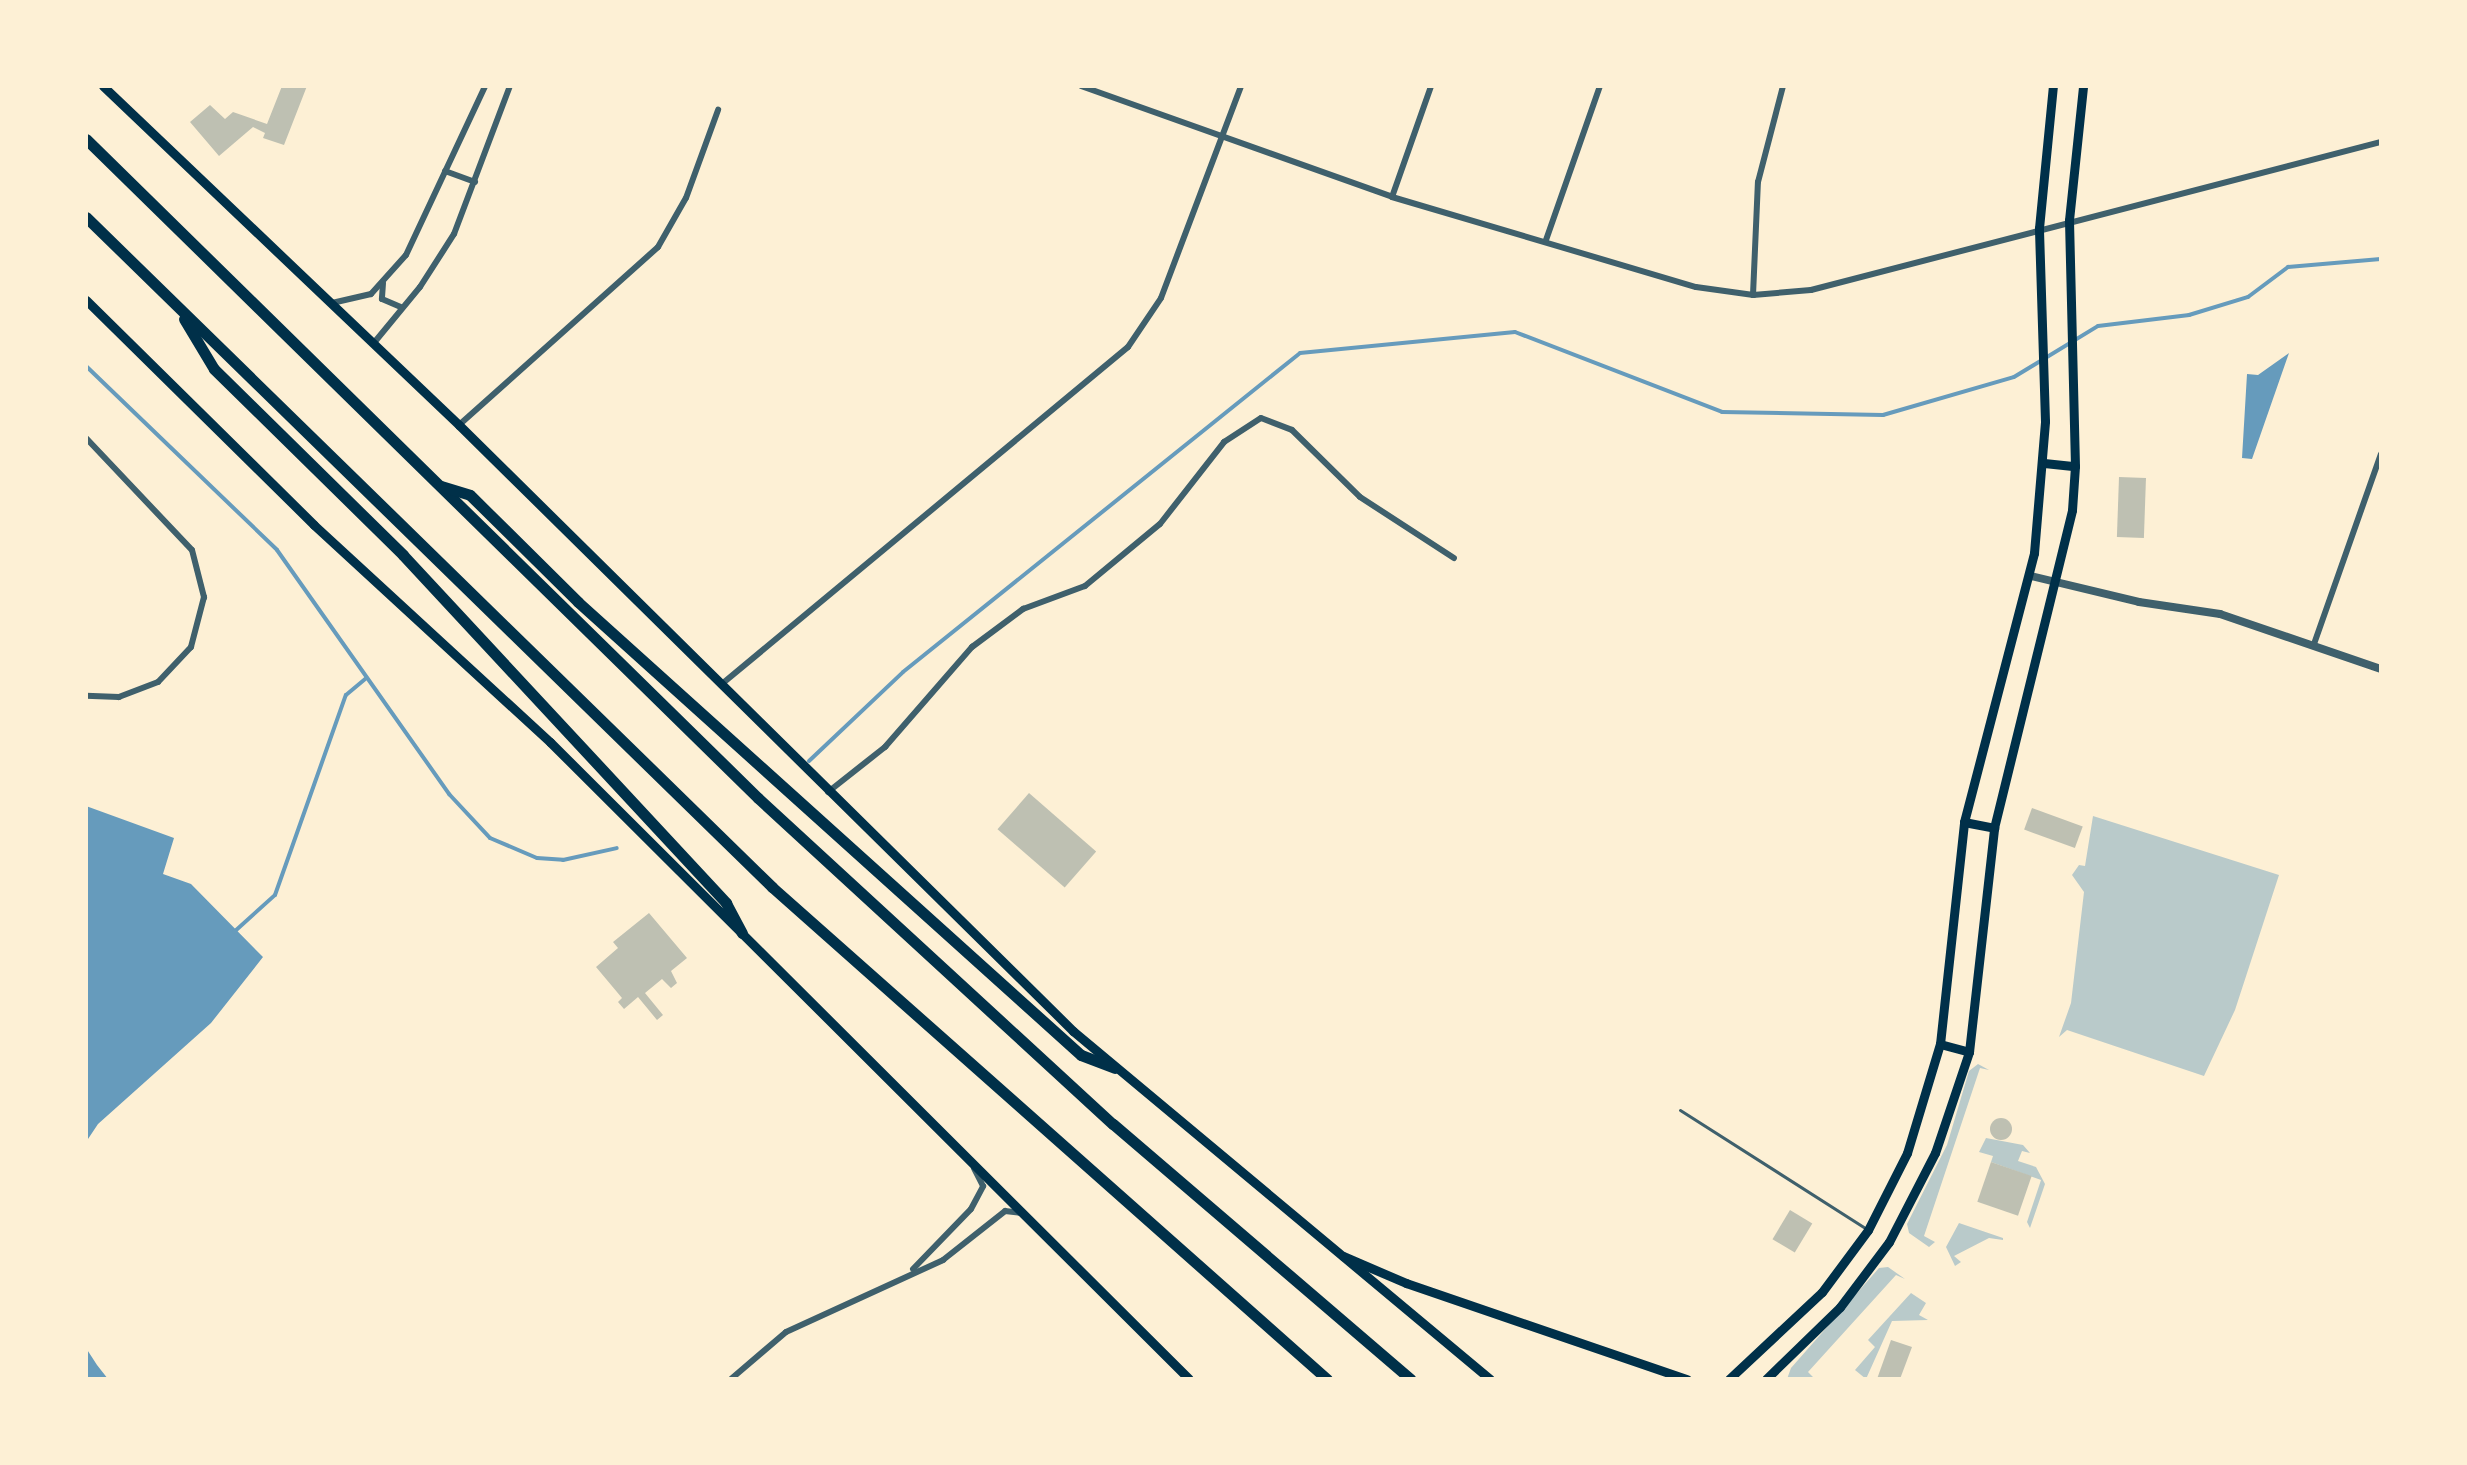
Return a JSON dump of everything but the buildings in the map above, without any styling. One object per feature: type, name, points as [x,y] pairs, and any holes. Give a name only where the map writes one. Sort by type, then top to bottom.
[{"type":"highway","points":[[86,139],[817,854],[1113,1124],[1411,1379]]},
{"type":"highway","points":[[86,217],[772,887],[1327,1379]]},
{"type":"highway","points":[[176,305],[214,369],[413,566],[726,903],[742,933]]},
{"type":"highway","points":[[439,485],[470,495],[578,602],[1081,1055],[1115,1068]]},
{"type":"main road","points":[[103,86],[459,425],[644,611],[723,683],[968,933],[1115,1068],[1490,1379]]},
{"type":"main road","points":[[1729,1379],[1822,1292],[1868,1230],[1907,1153],[1940,1044],[1964,822],[2031,576],[2044,463],[2039,228],[2053,86]]},
{"type":"main road","points":[[1766,1379],[1840,1307],[1894,1234],[1935,1153],[1969,1052],[1994,828],[2058,580],[2075,466],[2069,220],[2083,86]]},
{"type":"main road","points":[[86,300],[314,525],[550,742],[968,1153],[1189,1379]]},
{"type":"main road","points":[[2044,463],[2075,466]]},
{"type":"main road","points":[[1964,822],[1994,828]]},
{"type":"main road","points":[[1940,1044],[1969,1052]]},
{"type":"main road","points":[[1333,1251],[1406,1283],[1687,1379]]},
{"type":"main road","points":[[1781,1367],[1783,1379]]},
{"type":"street","points":[[331,303],[358,300],[383,283],[415,240],[485,86]]},
{"type":"street","points":[[373,344],[443,254],[475,182],[510,86]]},
{"type":"street","points":[[1081,86],[1392,197],[1546,240],[1696,287],[1753,295],[1811,290],[2069,220],[2381,142]]},
{"type":"street","points":[[723,683],[1128,347],[1161,298],[1241,86]]},
{"type":"street","points":[[1392,197],[1431,86]]},
{"type":"street","points":[[1546,240],[1600,86]]},
{"type":"street","points":[[1753,295],[1758,182],[1783,86]]},
{"type":"street","points":[[459,425],[658,247],[686,198],[718,110]]},
{"type":"street","points":[[445,171],[475,182]]},
{"type":"street","points":[[383,283],[382,299],[401,307]]},
{"type":"street","points":[[828,792],[885,747],[972,647],[1023,609],[1085,586],[1160,524],[1224,442],[1261,418],[1292,430],[1360,497],[1454,558]]},
{"type":"street","points":[[86,438],[192,550],[204,597],[198,629],[182,659],[158,682],[119,697],[86,696]]},
{"type":"street","points":[[2314,644],[2381,454]]},
{"type":"street","points":[[2031,576],[2058,580],[2139,602],[2220,614],[2381,669]]},
{"type":"street","points":[[911,1271],[971,1209],[983,1186],[968,1153]]},
{"type":"street","points":[[731,1379],[786,1332],[911,1271],[943,1260],[1005,1211],[1026,1213]]},
{"type":"lane","points":[[1680,1110],[1868,1230]]},
{"type":"shaded area","points":[[2093,816],[2279,875],[2235,1010],[2204,1076],[2067,1030],[2059,1037],[2071,1003],[2084,892],[2072,875],[2079,865],[2085,866]]},
{"type":"shaded area","points":[[1978,1064],[1989,1070],[1980,1068],[1924,1236],[1935,1242],[1929,1247],[1909,1233],[1907,1224],[1947,1145],[1969,1071]]},
{"type":"shaded area","points":[[1986,1138],[2023,1145],[2030,1153],[2022,1151],[2018,1161],[2036,1167],[2045,1184],[2030,1228],[2027,1222],[2041,1180],[1991,1162],[1993,1156],[1979,1152]]},
{"type":"shaded area","points":[[1959,1223],[2003,1240],[1989,1238],[1954,1256],[1961,1262],[1955,1266],[1946,1247]]},
{"type":"shaded area","points":[[1888,1267],[1905,1279],[1896,1275],[1808,1372],[1815,1379],[1787,1379],[1791,1368],[1879,1268]]},
{"type":"shaded area","points":[[1911,1293],[1926,1303],[1919,1315],[1928,1320],[1892,1321],[1866,1379],[1855,1370],[1875,1347],[1868,1340]]},
{"type":"water","points":[[2289,353],[2252,459],[2242,458],[2247,374],[2258,375]]},
{"type":"water","points":[[86,806],[174,838],[163,874],[191,884],[263,957],[211,1023],[98,1124],[86,1142]]},
{"type":"water","points":[[86,1348],[97,1365],[108,1379],[86,1379]]},
{"type":"waterway","points":[[809,761],[903,672],[1300,353],[1515,332],[1722,412],[1883,415],[2014,377],[2098,326],[2189,315],[2248,297],[2288,267],[2381,259]]},
{"type":"waterway","points":[[86,366],[277,550],[449,794],[490,838],[537,858],[563,860],[617,848]]},
{"type":"waterway","points":[[234,932],[275,895],[346,695],[365,679]]}]
